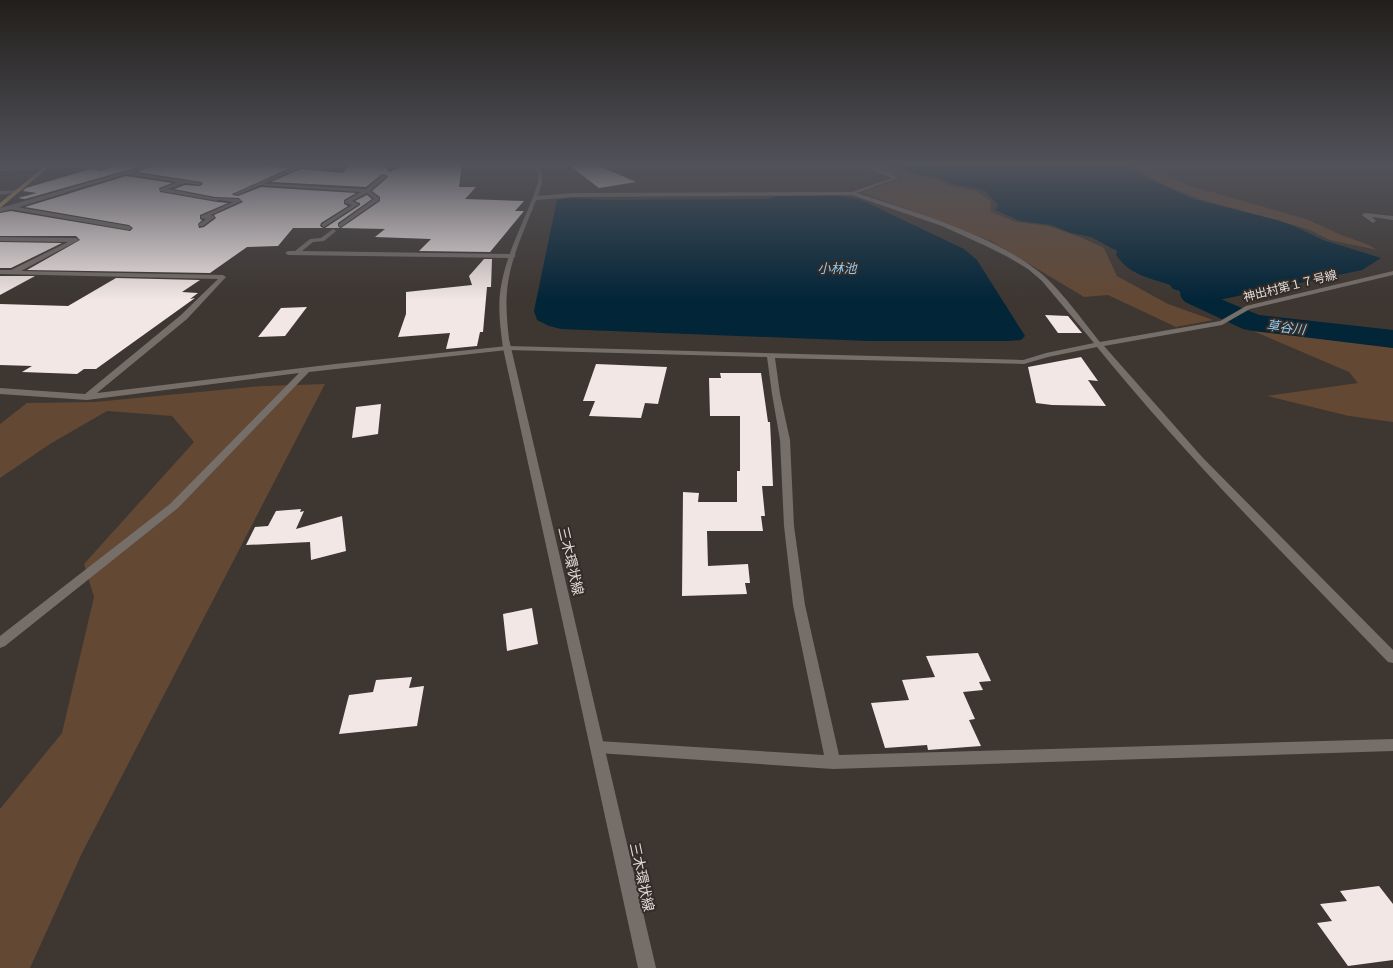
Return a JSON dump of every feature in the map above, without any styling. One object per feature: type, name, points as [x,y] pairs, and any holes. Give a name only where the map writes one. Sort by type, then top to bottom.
[{"type":"street","points":[[24,210],[129,228]]},
{"type":"street","points":[[200,225],[212,217],[203,217],[218,210]]},
{"type":"street","points":[[324,225],[347,210]]},
{"type":"street","points":[[342,225],[362,210]]},
{"type":"street","name":"三木環状線","points":[[531,210],[507,273],[503,301],[503,320],[507,348],[598,747],[646,968]]},
{"type":"street","points":[[902,210],[981,241],[1029,267],[1041,276],[1100,344],[1137,391],[1218,480],[1393,658]]},
{"type":"street","points":[[1373,221],[1365,215],[1393,218]]},
{"type":"street","points":[[297,253],[312,240],[322,240],[333,231]]},
{"type":"street","points":[[0,239],[76,240],[11,273]]},
{"type":"street","points":[[288,253],[513,256]]},
{"type":"street","points":[[0,272],[223,277],[184,317],[87,397]]},
{"type":"street","name":"神出村第１７号線","points":[[0,391],[87,397],[399,358],[507,348],[1024,362],[1046,355],[1100,344],[1222,323],[1248,307],[1393,273]]},
{"type":"street","points":[[771,356],[776,394],[785,440],[789,526],[799,605],[834,762]]},
{"type":"street","points":[[0,643],[174,506],[306,370]]},
{"type":"street","points":[[598,747],[834,762],[1393,745]]},
{"type":"shaded area","points":[[909,210],[991,210],[991,212],[1016,222],[1048,226],[1080,237],[1104,248],[1117,276],[1168,304],[1213,320],[1176,327],[1108,295],[1084,297],[991,241]]},
{"type":"shaded area","points":[[1240,210],[1275,210],[1306,219],[1339,234],[1369,245],[1377,250],[1330,240],[1308,229]]},
{"type":"shaded area","points":[[1246,328],[1393,343],[1393,422],[1349,416],[1267,396],[1358,383],[1349,372]]},
{"type":"shaded area","points":[[325,384],[82,853],[30,968],[0,968],[0,809],[62,733],[94,597],[84,564],[194,442],[172,416],[107,411],[50,444],[0,478],[0,424],[27,403],[95,402],[262,386]]},
{"type":"water","name":"小林池","points":[[555,210],[882,210],[964,249],[977,260],[1025,336],[1021,340],[1008,341],[869,341],[561,329],[549,326],[537,320],[534,311]]},
{"type":"water","points":[[995,210],[1238,210],[1277,220],[1294,226],[1323,240],[1381,258],[1362,270],[1214,301],[1173,289],[1170,285],[1147,278],[1134,272],[1116,255],[1117,251],[1091,237],[1071,233],[1051,225],[1020,221]]},
{"type":"building","points":[[43,210],[211,210],[200,215],[200,219],[202,220],[198,224],[199,228],[204,227],[216,218],[214,215],[225,210],[341,210],[321,223],[320,226],[323,228],[293,228],[278,246],[247,247],[210,273],[27,270],[80,240],[76,236],[0,236],[0,213],[11,211],[130,231],[133,228],[129,225]]},
{"type":"building","points":[[352,210],[356,210],[338,223],[340,228],[325,228]]},
{"type":"building","points":[[367,210],[524,211],[490,252],[419,251],[431,239],[375,237],[385,229],[341,228]]},
{"type":"building","points":[[0,242],[62,243],[11,268],[0,268]]},
{"type":"building","points":[[484,259],[492,259],[491,287],[487,287],[483,332],[480,332],[477,346],[446,349],[450,333],[398,337],[406,314],[406,292],[472,285],[469,276]]},
{"type":"building","points":[[0,276],[35,276],[0,295]]},
{"type":"building","points":[[116,278],[200,280],[182,292],[198,293],[190,299],[195,298],[96,369],[84,369],[77,374],[22,372],[32,366],[0,365],[0,304],[68,306]]},
{"type":"building","points":[[307,307],[285,336],[258,337],[281,308]]},
{"type":"building","points":[[1045,315],[1068,316],[1082,333],[1058,333]]},
{"type":"building","points":[[1081,357],[1098,381],[1088,380],[1106,406],[1052,405],[1036,403],[1028,367]]},
{"type":"building","points":[[596,364],[667,367],[658,404],[645,403],[641,418],[589,416],[595,401],[583,401]]},
{"type":"building","points":[[720,373],[761,373],[768,422],[770,422],[773,486],[762,486],[765,516],[761,516],[763,531],[707,531],[708,566],[748,564],[750,583],[745,583],[747,594],[682,596],[683,492],[699,493],[698,502],[737,502],[737,471],[740,471],[740,416],[710,416],[709,378],[721,378]]},
{"type":"building","points":[[381,404],[378,434],[352,438],[356,407]]},
{"type":"building","points":[[301,509],[300,512],[304,511],[296,529],[342,516],[346,551],[311,560],[310,542],[246,545],[255,527],[268,526],[276,511]]},
{"type":"building","points":[[532,608],[538,644],[507,651],[503,614]]},
{"type":"building","points":[[978,653],[991,681],[979,682],[983,690],[963,692],[975,719],[969,720],[981,746],[928,750],[927,745],[885,748],[871,703],[909,700],[902,680],[935,677],[926,656]]},
{"type":"building","points":[[412,677],[409,688],[424,686],[417,726],[339,734],[349,695],[373,692],[376,680]]},
{"type":"building","points":[[1379,886],[1393,904],[1393,960],[1348,966],[1317,923],[1332,921],[1320,904],[1347,901],[1340,891]]},
{"type":"waterway","name":"草谷川","points":[[1192,288],[1194,297],[1253,323],[1393,339]]}]
